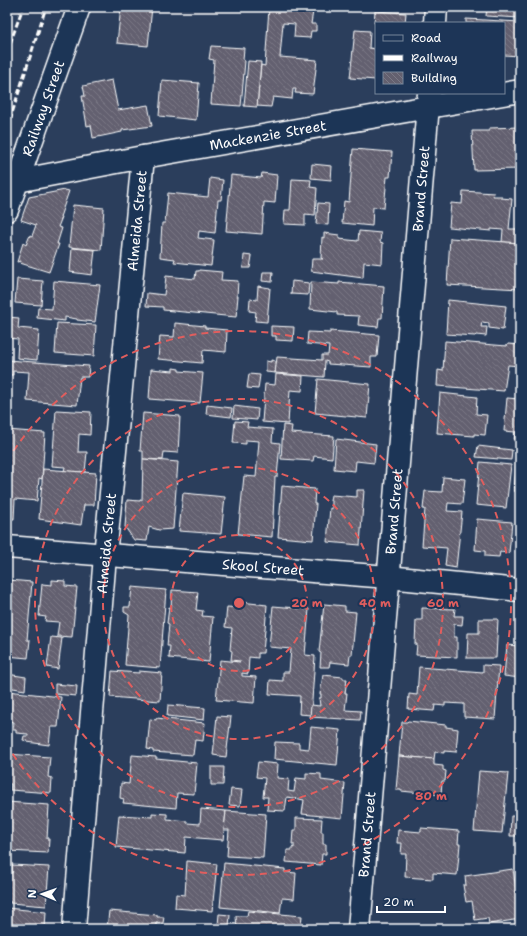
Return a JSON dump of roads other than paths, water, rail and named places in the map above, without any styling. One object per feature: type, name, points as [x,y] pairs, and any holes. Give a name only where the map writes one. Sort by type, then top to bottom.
[{"type":"street","name":"Railway Street","points":[[7,210],[79,7]]},
{"type":"street","points":[[435,22],[436,7]]},
{"type":"street","name":"Mackenzie Street","points":[[505,93],[520,91]]},
{"type":"street","name":"Mackenzie Street","points":[[17,181],[428,101],[492,94]]},
{"type":"street","name":"Brand Street","points":[[359,929],[428,101]]},
{"type":"street","name":"Almeida Street","points":[[74,929],[105,556],[143,157]]},
{"type":"street","name":"Skool Street","points":[[7,547],[105,556],[388,577],[520,590]]},
{"type":"railway","points":[[7,52],[23,7]]},
{"type":"railway","points":[[7,129],[46,7]]}]
